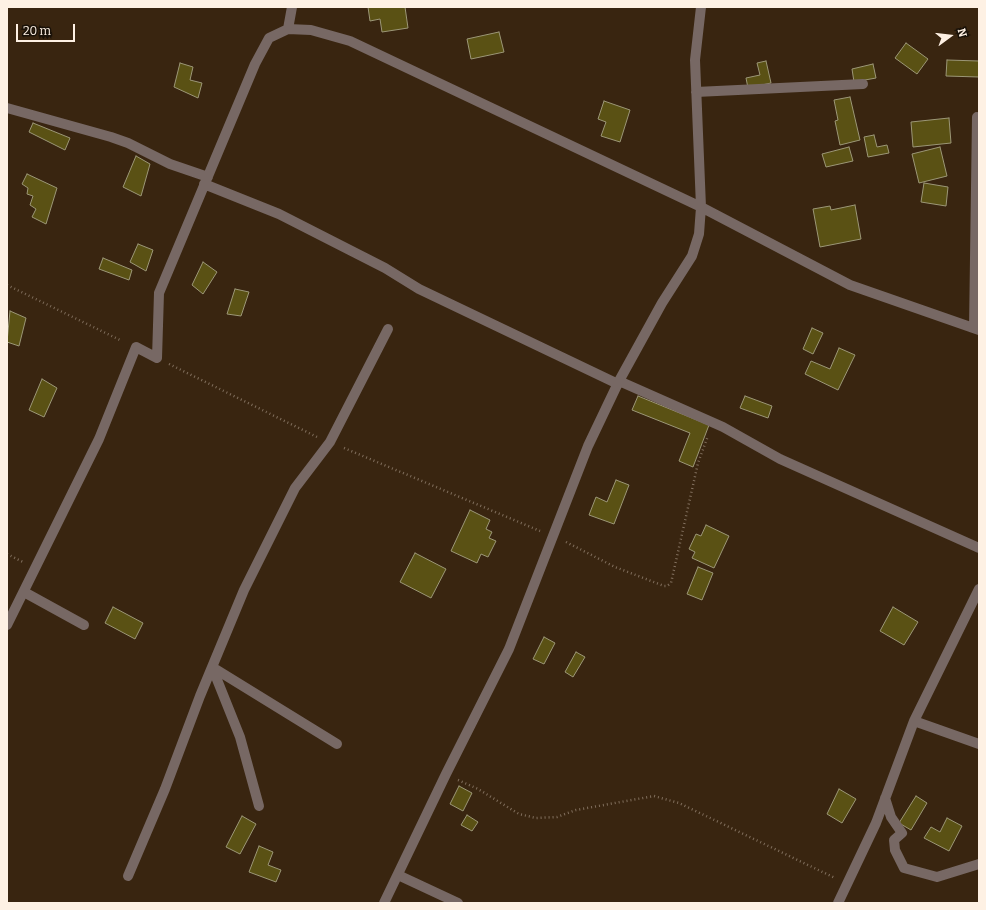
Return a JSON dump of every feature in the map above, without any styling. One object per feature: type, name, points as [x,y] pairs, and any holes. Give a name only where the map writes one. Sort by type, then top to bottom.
[{"type":"street","points":[[288,29],[292,7]]},
{"type":"street","points":[[384,903],[446,774],[509,649],[588,446],[618,382],[662,303],[692,256],[699,234],[701,207],[695,60],[700,7]]},
{"type":"street","points":[[7,624],[99,439],[136,347],[157,358],[159,293],[255,64],[269,38],[288,29],[311,30],[350,41],[701,207],[850,285],[976,329],[976,117]]},
{"type":"street","points":[[696,92],[863,84]]},
{"type":"street","points":[[7,108],[128,143],[279,214],[385,268],[418,289],[618,382],[713,423],[742,437],[780,459],[979,548]]},
{"type":"street","points":[[128,876],[165,789],[244,590],[295,488],[330,442],[388,329]]},
{"type":"street","points":[[838,903],[876,822],[914,721],[979,589]]},
{"type":"street","points":[[24,592],[84,625]]},
{"type":"street","points":[[212,668],[337,744]]},
{"type":"street","points":[[212,668],[240,737],[259,806]]},
{"type":"street","points":[[914,721],[979,744]]},
{"type":"street","points":[[885,798],[891,817],[902,833],[894,840],[895,850],[904,868],[937,877],[979,864]]},
{"type":"street","points":[[398,875],[458,903]]},
{"type":"path","points":[[7,285],[128,344]]},
{"type":"path","points":[[553,536],[615,567],[667,586],[671,583],[698,463],[713,423]]},
{"type":"path","points":[[446,774],[478,789],[519,814],[536,818],[557,817],[576,810],[654,796],[679,803],[846,884]]},
{"type":"building","points":[[368,7],[405,7],[408,28],[382,32],[380,19],[370,21]]},
{"type":"building","points":[[499,32],[504,52],[471,59],[467,39]]},
{"type":"building","points":[[906,43],[928,59],[917,74],[895,58]]},
{"type":"building","points":[[947,60],[979,61],[979,77],[946,76]]},
{"type":"building","points":[[766,61],[771,83],[748,88],[746,78],[760,75],[757,63]]},
{"type":"building","points":[[180,63],[193,67],[190,80],[202,83],[198,98],[174,87]]},
{"type":"building","points":[[873,64],[876,78],[854,82],[852,69]]},
{"type":"building","points":[[850,97],[860,140],[840,145],[835,121],[838,120],[834,100]]},
{"type":"building","points":[[604,101],[630,110],[620,142],[601,136],[606,122],[598,119]]},
{"type":"building","points":[[949,118],[951,143],[913,147],[911,122]]},
{"type":"building","points":[[33,123],[70,138],[65,150],[29,132]]},
{"type":"building","points":[[874,135],[877,147],[887,145],[889,153],[868,157],[864,137]]},
{"type":"building","points":[[849,147],[853,161],[826,167],[822,154]]},
{"type":"building","points":[[940,147],[947,176],[919,183],[912,154]]},
{"type":"building","points":[[136,156],[150,164],[141,196],[123,187]]},
{"type":"building","points":[[27,174],[57,188],[46,224],[32,217],[36,209],[30,205],[33,196],[27,194],[28,188],[22,184]]},
{"type":"building","points":[[924,183],[948,187],[946,206],[921,202]]},
{"type":"building","points":[[855,205],[861,239],[820,247],[813,209],[830,206],[831,210]]},
{"type":"building","points":[[138,244],[153,250],[146,271],[130,262]]},
{"type":"building","points":[[103,258],[132,270],[129,280],[99,269]]},
{"type":"building","points":[[203,262],[217,272],[203,294],[192,285]]},
{"type":"building","points":[[235,289],[249,292],[241,316],[227,314]]},
{"type":"building","points":[[10,311],[26,318],[19,346],[7,342]]},
{"type":"building","points":[[812,328],[823,333],[813,354],[803,349]]},
{"type":"building","points":[[839,348],[855,355],[838,390],[805,374],[811,361],[830,369]]},
{"type":"building","points":[[42,379],[57,388],[44,417],[29,410]]},
{"type":"building","points":[[638,396],[709,425],[693,467],[679,461],[690,433],[632,410]]},
{"type":"building","points":[[745,396],[772,406],[768,418],[740,408]]},
{"type":"building","points":[[616,480],[629,485],[614,524],[589,515],[596,497],[607,502]]},
{"type":"building","points":[[470,510],[490,520],[486,529],[492,532],[489,538],[496,541],[488,557],[481,554],[477,563],[451,551]]},
{"type":"building","points":[[706,525],[729,536],[714,568],[692,558],[695,552],[689,549],[696,534],[701,536]]},
{"type":"building","points":[[415,553],[446,569],[431,598],[400,582]]},
{"type":"building","points":[[698,567],[713,573],[702,600],[687,594]]},
{"type":"building","points":[[113,607],[143,623],[135,639],[105,623]]},
{"type":"building","points":[[893,607],[918,622],[904,645],[880,631]]},
{"type":"building","points":[[544,637],[555,643],[544,664],[533,659]]},
{"type":"building","points":[[576,652],[585,657],[573,677],[565,672]]},
{"type":"building","points":[[459,786],[472,793],[463,811],[450,804]]},
{"type":"building","points":[[839,789],[856,799],[842,823],[827,814]]},
{"type":"building","points":[[916,796],[927,803],[911,830],[899,823]]},
{"type":"building","points":[[467,815],[478,822],[472,831],[461,825]]},
{"type":"building","points":[[242,816],[256,824],[240,854],[226,847]]},
{"type":"building","points":[[947,818],[962,826],[949,851],[924,838],[931,827],[940,832]]},
{"type":"building","points":[[259,846],[273,852],[268,865],[281,870],[276,882],[249,872]]}]
